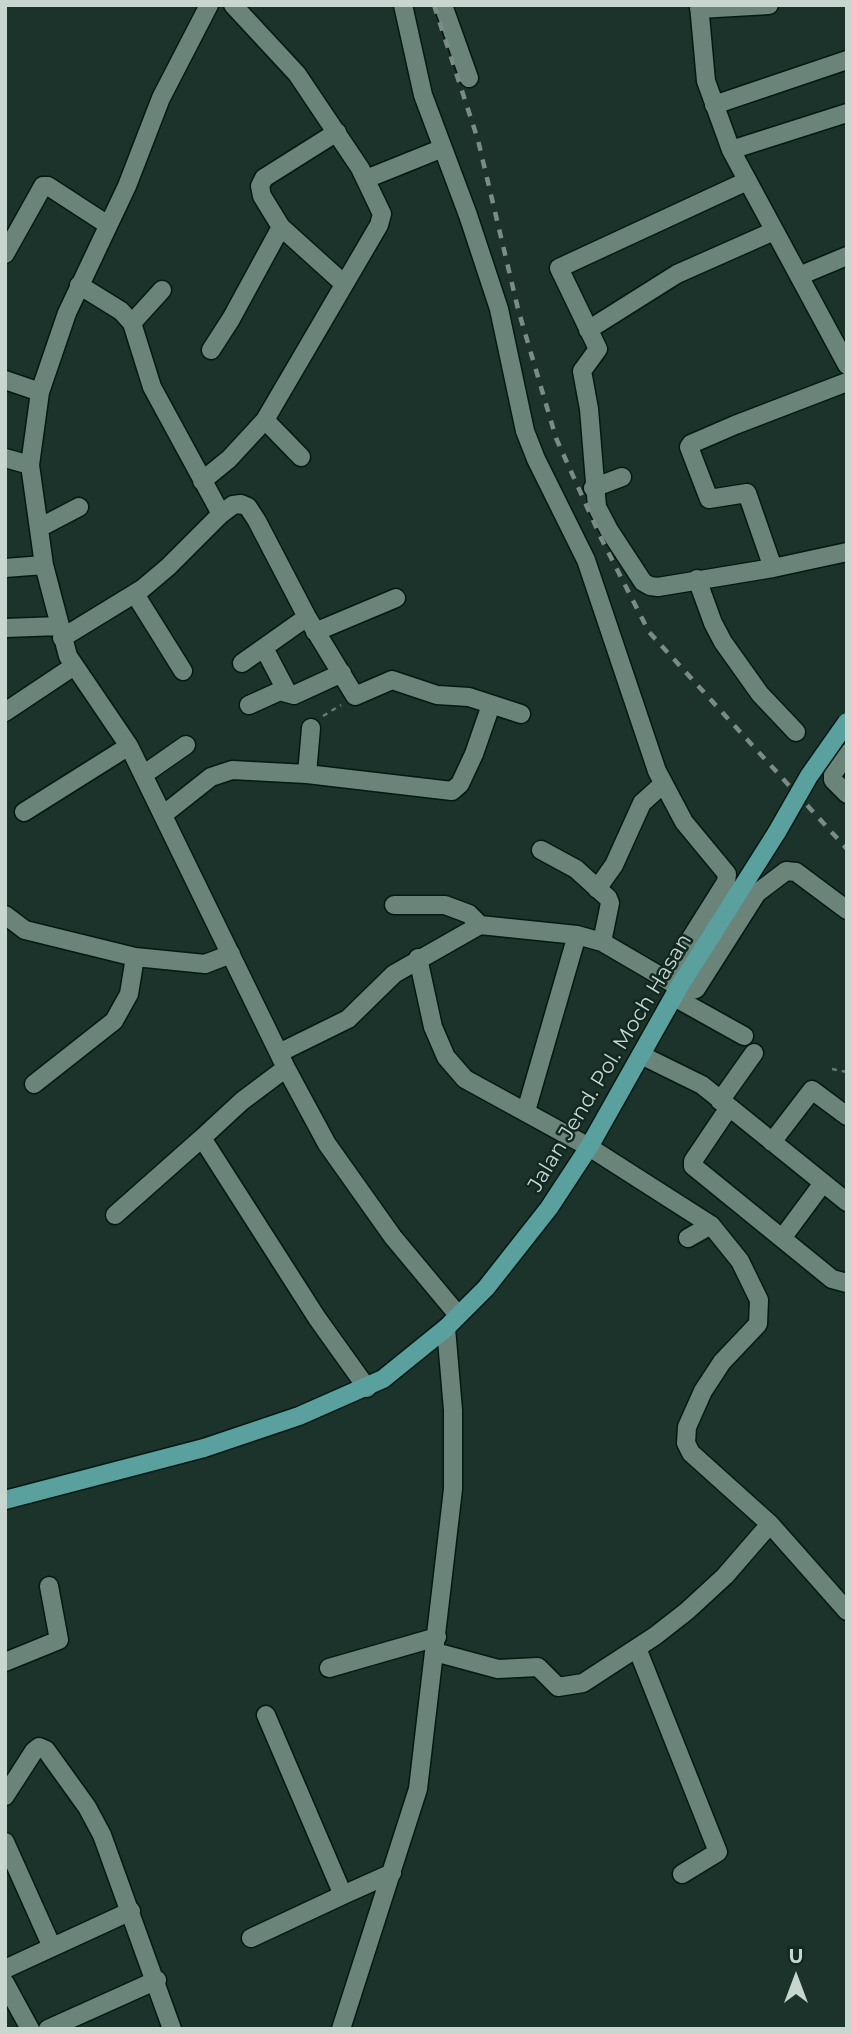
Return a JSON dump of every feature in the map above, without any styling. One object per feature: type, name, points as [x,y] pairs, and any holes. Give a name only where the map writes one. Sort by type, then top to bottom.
[{"type":"main road","name":"Jalan Jend. Pol. Moch Hasan","points":[[5,1500],[204,1448],[299,1416],[367,1388],[400,1366],[452,1322],[520,1247],[589,1147],[641,1055],[673,988],[777,831],[809,776],[847,722]]},
{"type":"street","points":[[209,5],[161,98],[55,343],[40,392],[30,465],[44,565],[61,632],[74,666],[130,746],[282,1061],[338,1163],[452,1322],[453,1489],[418,1789],[341,2029]]},
{"type":"street","points":[[202,481],[229,459],[265,420],[342,283],[382,220],[380,204],[366,179],[297,74],[233,5]]},
{"type":"street","points":[[403,5],[423,94],[499,309],[525,431],[586,560],[663,785],[684,822],[727,874],[726,882],[673,988]]},
{"type":"street","points":[[443,5],[469,78]]},
{"type":"street","points":[[769,5],[699,7],[701,49],[713,105],[731,150],[847,365]]},
{"type":"street","points":[[713,105],[847,60]]},
{"type":"street","points":[[731,150],[847,113]]},
{"type":"street","points":[[337,132],[262,181],[262,196],[281,227],[342,283]]},
{"type":"street","points":[[366,179],[443,148]]},
{"type":"street","points":[[747,181],[559,268],[598,349],[582,371],[589,409],[593,488],[600,514],[643,582],[658,587],[773,568],[847,552]]},
{"type":"street","points":[[5,254],[10,234],[39,189],[46,185],[108,225]]},
{"type":"street","points":[[211,350],[281,227]]},
{"type":"street","points":[[588,330],[677,274],[774,231]]},
{"type":"street","points":[[799,276],[847,256]]},
{"type":"street","points":[[79,285],[121,311],[132,323],[152,387],[221,514]]},
{"type":"street","points":[[132,323],[162,290]]},
{"type":"street","points":[[5,380],[40,392]]},
{"type":"street","points":[[773,568],[747,493],[709,499],[689,447],[735,425],[847,382]]},
{"type":"street","points":[[265,420],[301,457]]},
{"type":"street","points":[[5,458],[30,465]]},
{"type":"street","points":[[593,488],[622,477]]},
{"type":"street","points":[[5,628],[61,632],[135,594],[168,567],[233,505],[248,507],[311,625],[355,696],[392,680],[437,695],[469,697],[520,714]]},
{"type":"street","points":[[39,528],[79,507]]},
{"type":"street","points":[[5,568],[44,565]]},
{"type":"street","points":[[697,579],[709,614],[723,642],[760,694],[796,733]]},
{"type":"street","points":[[135,594],[183,671]]},
{"type":"street","points":[[242,663],[264,648],[311,625],[396,598]]},
{"type":"street","points":[[264,648],[285,690],[294,695],[342,673]]},
{"type":"street","points":[[5,712],[74,666]]},
{"type":"street","points":[[249,705],[285,690]]},
{"type":"street","points":[[163,815],[220,772],[242,770],[457,789],[474,754],[491,705]]},
{"type":"street","points":[[307,774],[311,728]]},
{"type":"street","points":[[143,775],[187,745]]},
{"type":"street","points":[[24,813],[130,746]]},
{"type":"street","points":[[847,753],[833,774],[833,780],[847,794]]},
{"type":"street","points":[[597,889],[614,864],[642,803],[663,785]]},
{"type":"street","points":[[541,850],[576,869],[610,903],[602,942]]},
{"type":"street","points":[[673,988],[696,989],[757,892],[786,871],[796,872],[847,911]]},
{"type":"street","points":[[394,905],[445,905],[469,914],[480,925]]},
{"type":"street","points":[[5,915],[25,930],[135,957],[205,964],[232,954]]},
{"type":"street","points":[[115,1215],[202,1138],[282,1061],[348,1019],[394,974],[480,925],[577,935],[602,942],[744,1036]]},
{"type":"street","points":[[526,1111],[577,935]]},
{"type":"street","points":[[34,1084],[114,1021],[130,994],[135,957]]},
{"type":"street","points":[[418,958],[433,1027],[446,1057],[465,1079],[589,1147],[711,1225],[740,1261],[758,1300],[761,1316],[758,1324],[722,1362],[703,1391],[687,1427],[686,1443],[691,1453],[770,1524],[847,1611]]},
{"type":"street","points":[[754,1053],[693,1161],[693,1166],[839,1281]]},
{"type":"street","points":[[641,1055],[684,1074],[847,1202]]},
{"type":"street","points":[[772,1142],[812,1090],[847,1116]]},
{"type":"street","points":[[202,1138],[317,1318],[367,1388]]},
{"type":"street","points":[[783,1237],[823,1183]]},
{"type":"street","points":[[688,1238],[711,1225]]},
{"type":"street","points":[[329,1668],[436,1644],[498,1669],[538,1667],[552,1685],[565,1688],[583,1682],[637,1648],[687,1611],[725,1577],[770,1524]]},
{"type":"street","points":[[5,1662],[59,1640],[49,1586]]},
{"type":"street","points":[[637,1648],[720,1857],[682,1874]]},
{"type":"street","points":[[266,1714],[343,1895]]},
{"type":"street","points":[[5,1797],[34,1751],[39,1747],[46,1750],[94,1818],[157,1980],[172,2029]]},
{"type":"street","points":[[5,1842],[52,1947]]},
{"type":"street","points":[[251,1938],[392,1873]]},
{"type":"street","points":[[5,1969],[131,1911]]},
{"type":"street","points":[[48,2029],[157,1980]]},
{"type":"street","points":[[5,1983],[30,2029]]},
{"type":"path","points":[[311,728],[315,720],[355,696]]},
{"type":"path","points":[[832,1069],[847,1072]]},
{"type":"railway","points":[[434,5],[478,140],[518,309],[556,438],[601,538],[649,632],[847,849]]}]
